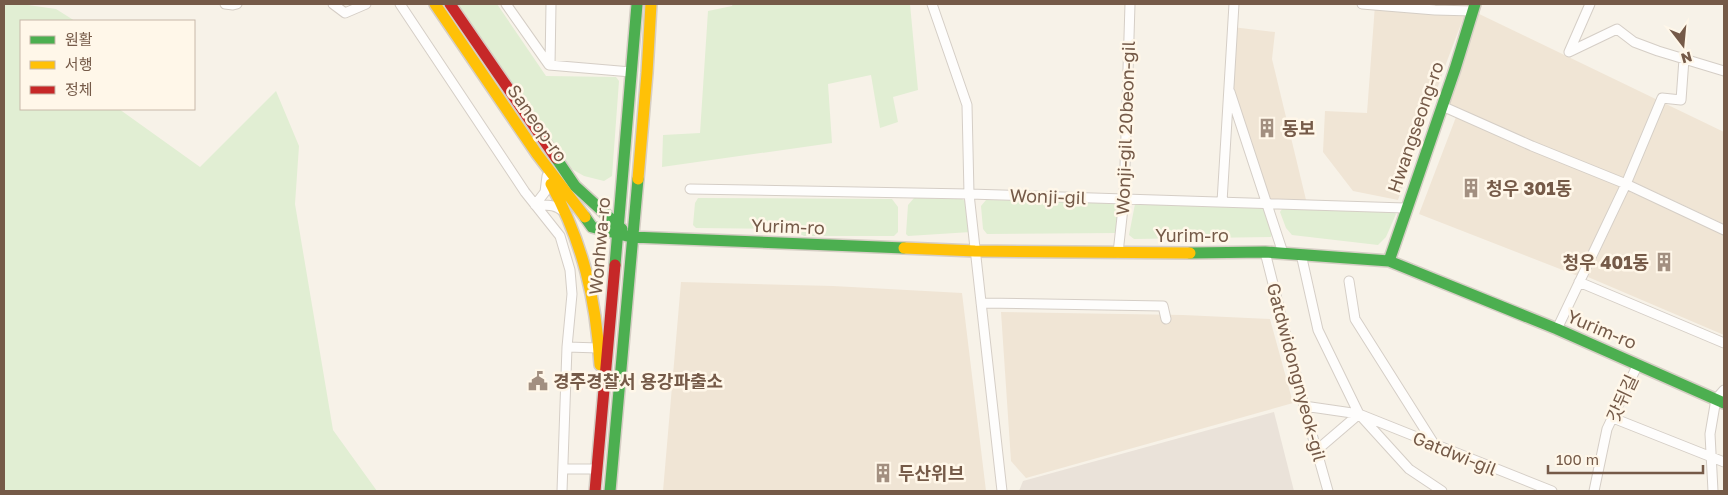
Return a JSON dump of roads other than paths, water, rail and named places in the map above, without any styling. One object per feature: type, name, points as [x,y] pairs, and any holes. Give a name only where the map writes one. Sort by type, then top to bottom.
[{"type":"street","points":[[225,4],[236,4]]},
{"type":"street","points":[[333,4],[345,13],[366,4]]},
{"type":"street","points":[[400,4],[525,192],[560,236],[570,270],[572,294],[567,347],[562,491]]},
{"type":"street","name":"Saneop-ro","points":[[436,4],[536,154],[592,227],[618,230]]},
{"type":"street","name":"Saneop-ro","points":[[450,4],[575,186],[618,230],[631,237]]},
{"type":"street","points":[[506,4],[550,65],[631,72]]},
{"type":"street","points":[[550,65],[551,4]]},
{"type":"street","name":"Wonhwa-ro","points":[[595,491],[636,4]]},
{"type":"street","name":"Wonhwa-ro","points":[[631,237],[647,73],[651,4]]},
{"type":"street","points":[[932,4],[968,105],[968,194],[1002,491]]},
{"type":"street","name":"Wonji-gil 20beon-gil","points":[[1118,253],[1124,199],[1130,4]]},
{"type":"street","points":[[1222,202],[1234,4]]},
{"type":"street","points":[[1362,4],[1435,10],[1474,7]]},
{"type":"street","points":[[1590,4],[1569,52],[1617,29],[1634,42],[1724,71]]},
{"type":"street","name":"Hwangseong-ro","points":[[1389,261],[1405,208],[1442,106],[1474,7]]},
{"type":"street","points":[[1557,329],[1626,184],[1662,98],[1681,100],[1684,59]]},
{"type":"street","points":[[1228,88],[1283,253]]},
{"type":"street","points":[[1442,106],[1532,146],[1626,184],[1724,230]]},
{"type":"street","points":[[536,154],[568,216],[580,245],[590,281],[599,348],[600,426]]},
{"type":"street","points":[[535,205],[545,192],[547,176]]},
{"type":"street","name":"Wonji-gil","points":[[690,189],[968,194],[1405,208]]},
{"type":"street","points":[[535,205],[551,204],[560,208],[568,216]]},
{"type":"street","points":[[610,491],[631,237]]},
{"type":"street","name":"Yurim-ro","points":[[631,237],[975,251],[1118,253],[1265,252],[1389,261],[1557,329],[1720,401]]},
{"type":"street","name":"Gatdwidongnyeok-gil","points":[[1265,252],[1304,406],[1328,491]]},
{"type":"street","points":[[1301,254],[1318,330],[1359,414],[1410,469],[1442,491]]},
{"type":"street","points":[[1349,281],[1355,318],[1434,444]]},
{"type":"street","points":[[1580,282],[1724,343]]},
{"type":"street","points":[[981,303],[1163,306],[1166,319]]},
{"type":"street","points":[[567,347],[599,348]]},
{"type":"street","name":"갓뒤길","points":[[1594,491],[1607,429],[1638,364]]},
{"type":"street","points":[[1713,491],[1710,434],[1724,390]]},
{"type":"street","name":"Gatdwi-gil","points":[[1304,406],[1359,414],[1552,491]]},
{"type":"street","points":[[1317,450],[1359,414]]},
{"type":"street","points":[[1613,418],[1724,462]]},
{"type":"street","points":[[563,469],[597,469]]},
{"type":"place","name":"동보","points":[[1267,128]]},
{"type":"place","name":"청우 301동","points":[[1471,188]]},
{"type":"place","name":"청우 401동","points":[[1664,262]]},
{"type":"place","name":"경주경찰서 용강파출소","points":[[538,381]]},
{"type":"place","name":"두산위브","points":[[883,473]]}]
